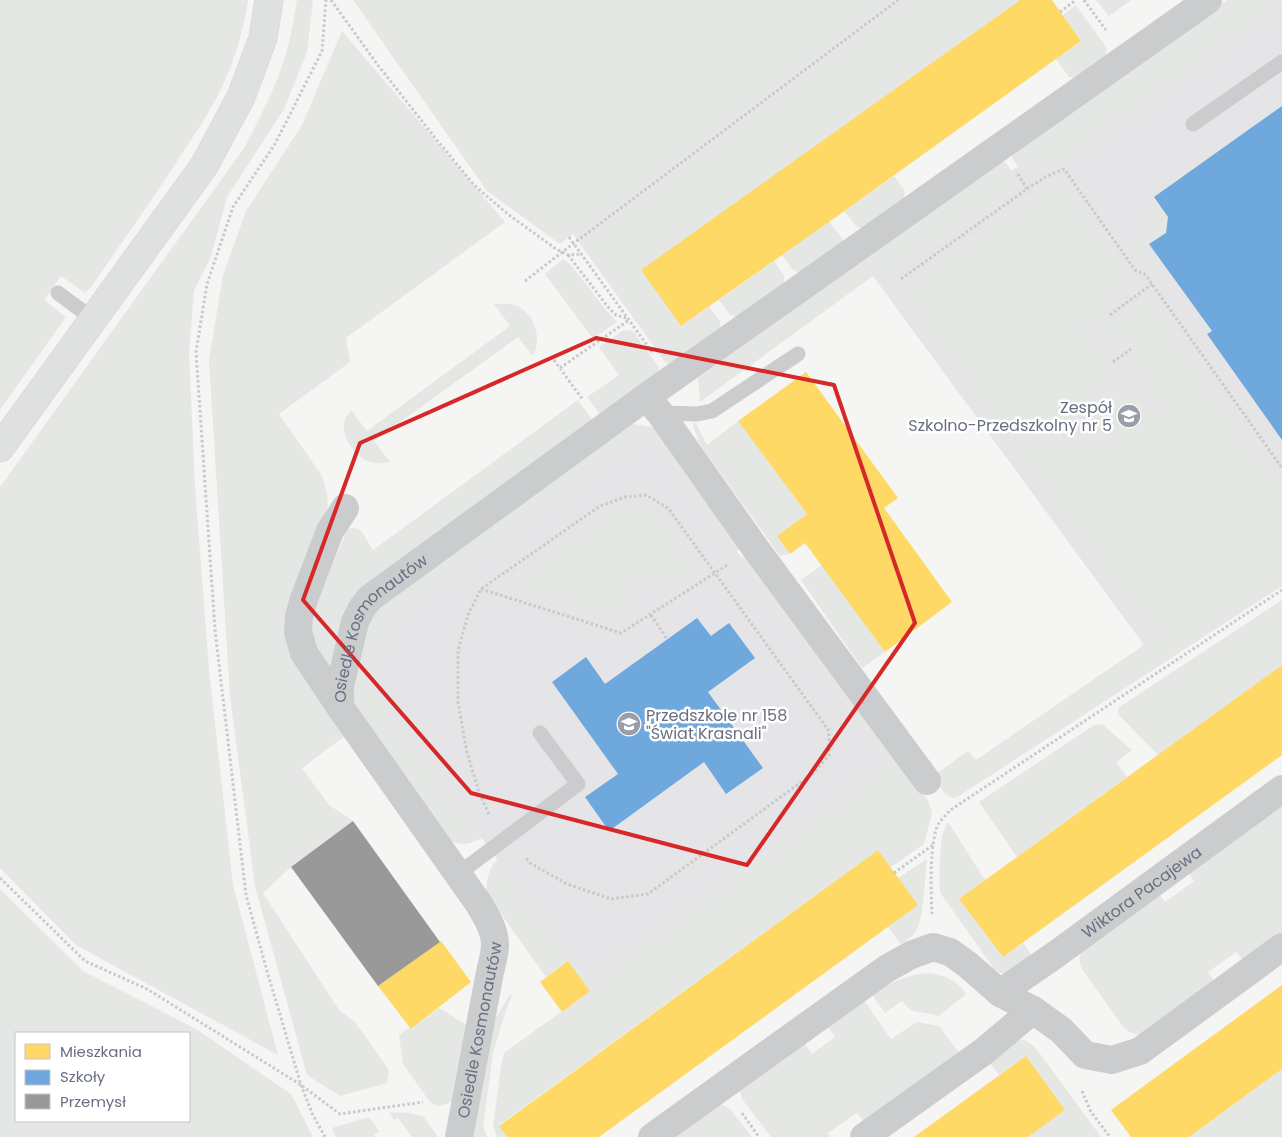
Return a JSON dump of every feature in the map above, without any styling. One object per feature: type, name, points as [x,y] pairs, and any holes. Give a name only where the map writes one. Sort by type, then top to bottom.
[{"type":"main road","points":[[0,448],[204,166],[242,97],[263,38],[269,0]]},
{"type":"street","name":"Osiedle Kosmonautów","points":[[458,1137],[495,946],[489,922],[479,904],[340,707],[340,686],[355,622],[362,608],[370,598],[653,405],[672,379],[1208,0]]},
{"type":"street","points":[[653,405],[753,545],[927,781]]},
{"type":"street","points":[[340,707],[304,653],[298,632],[299,616],[304,599],[330,532],[345,508]]},
{"type":"street","name":"Wiktora Pacajewa","points":[[1000,993],[1282,789]]},
{"type":"street","points":[[652,1137],[886,969],[911,955],[933,947],[950,952],[1000,993],[1033,1010],[1061,1030],[1085,1055],[1112,1060],[1140,1051],[1282,947]]},
{"type":"street","points":[[864,1137],[983,1052],[1033,1010]]},
{"type":"lane","points":[[1193,124],[1282,62]]},
{"type":"lane","points":[[58,293],[93,319]]},
{"type":"lane","points":[[653,405],[697,414],[712,411],[798,354]]},
{"type":"lane","points":[[458,874],[578,784],[540,733]]},
{"type":"path","points":[[325,1137],[300,1085],[246,895],[215,630],[196,352],[207,284],[233,207],[276,144],[322,51],[326,0]]},
{"type":"path","points":[[331,0],[389,79],[475,186],[509,215],[568,255],[608,307],[616,314],[629,319]]},
{"type":"path","points":[[526,281],[898,0]]},
{"type":"path","points":[[1060,12],[1076,0]]},
{"type":"path","points":[[902,279],[1027,189],[1047,176],[1064,169],[1134,270],[1146,275],[1282,468]]},
{"type":"path","points":[[569,237],[672,379]]},
{"type":"path","points":[[568,255],[582,254]]},
{"type":"path","points":[[1110,314],[1152,284]]},
{"type":"path","points":[[560,368],[629,319]]},
{"type":"path","points":[[1113,362],[1131,350]]},
{"type":"path","points":[[554,360],[582,398]]},
{"type":"path","points":[[646,495],[668,508],[716,573],[829,731],[829,755],[815,772],[648,894],[611,899],[567,884],[530,863],[505,839],[480,795],[467,753],[458,702],[458,650],[468,615],[481,589],[600,506],[625,497],[646,495]]},
{"type":"path","points":[[481,589],[622,633],[716,573]]},
{"type":"path","points":[[933,947],[931,894],[933,845],[938,824],[949,810],[1282,590]]},
{"type":"path","points":[[651,615],[667,639]]},
{"type":"path","points":[[894,873],[933,845]]},
{"type":"path","points":[[0,878],[85,961],[147,990],[300,1085],[340,1114],[423,1102]]},
{"type":"path","points":[[1085,1055],[1081,1087],[1091,1112],[1110,1137]]},
{"type":"highlighted area","points":[[596,338],[834,385],[915,623],[747,865],[471,793],[303,600],[360,443]]},
{"type":"shaded area","points":[[0,0],[248,0],[233,62],[223,86],[205,118],[161,186],[91,287],[85,293],[61,276],[44,300],[66,317],[0,410]]},
{"type":"shaded area","points":[[297,0],[313,0],[307,52],[284,109],[227,197],[211,256],[194,291],[189,353],[195,487],[209,670],[233,885],[278,1055],[76,945],[0,868],[0,487],[244,148],[280,72],[290,38]]},
{"type":"shaded area","points":[[353,0],[1020,0],[642,270],[681,326],[709,307],[720,321],[721,335],[675,367],[665,362],[573,234],[560,244],[487,191]]},
{"type":"shaded area","points":[[1096,0],[1131,0],[1109,16]]},
{"type":"shaded area","points":[[1227,0],[1282,0],[1282,7],[1056,171],[1040,172],[1027,180],[1012,158],[1012,153]]},
{"type":"shaded area","name":"Zespół Szkolno-Przedszkolny nr 5","points":[[1282,0],[1282,556],[1144,645],[870,272],[1011,171]]},
{"type":"shaded area","points":[[1076,5],[1106,47],[1105,57],[1102,61],[1079,78],[1069,77],[1056,59],[1081,41],[1063,15]]},
{"type":"shaded area","points":[[342,31],[505,222],[346,338],[350,362],[279,414],[322,476],[327,493],[328,506],[326,514],[289,605],[345,736],[302,768],[329,805],[353,821],[291,867],[263,893],[339,1010],[355,1022],[389,1070],[387,1083],[340,1096],[307,1075],[255,886],[230,696],[209,360],[223,275],[246,211],[302,125]]},
{"type":"shaded area","points":[[1001,161],[1006,163],[1021,185],[898,273],[905,284],[1061,173],[1133,275],[1139,278],[1143,284],[1104,311],[1111,321],[1149,293],[1278,477],[1282,475],[1282,586],[959,796],[953,798],[945,794],[933,776],[968,751],[976,760],[1160,634],[1142,608],[1131,616],[878,267],[870,272],[873,276],[700,402],[698,378]],"holes":[[[1092,321],[1116,354],[1128,346],[1135,355],[1123,363],[1154,406],[1148,411],[1086,326]]]},
{"type":"shaded area","points":[[894,176],[905,191],[903,203],[866,230],[856,226],[844,211]]},
{"type":"shaded area","points":[[1154,197],[1168,217],[1166,233],[1134,254]]},
{"type":"shaded area","points":[[829,221],[846,244],[804,274],[793,270],[782,255]]},
{"type":"shaded area","points":[[563,259],[570,264],[617,322],[593,339],[545,274]]},
{"type":"shaded area","points":[[774,261],[784,276],[784,289],[742,319],[730,315],[719,300]]},
{"type":"shaded area","points":[[494,304],[515,305],[528,314],[537,334],[536,349],[533,356],[518,337],[374,441],[390,462],[372,463],[358,455],[349,444],[344,430],[346,417],[351,410],[367,431],[510,326]]},
{"type":"shaded area","points":[[624,330],[633,331],[659,368],[659,379],[603,418],[587,397],[619,375],[599,347]]},
{"type":"shaded area","points":[[578,400],[595,424],[351,600],[333,676],[316,648],[310,629],[315,606],[347,530],[356,528],[360,530],[373,550]]},
{"type":"shaded area","points":[[738,421],[807,514],[777,536],[790,554],[780,556],[700,445],[693,425],[695,422],[707,445]]},
{"type":"shaded area","points":[[633,424],[659,428],[743,546],[736,552],[649,432],[394,619],[369,685],[482,838],[465,844],[452,842],[355,707],[352,683],[371,613],[381,603]]},
{"type":"shaded area","name":"Przedszkole nr 158 \"Świat Krasnali\"","points":[[650,431],[889,762],[588,982],[369,685],[394,619]]},
{"type":"shaded area","points":[[631,503],[647,506],[669,520],[702,568],[698,577],[675,581],[645,575],[632,582],[631,596],[637,607],[625,617],[605,619],[511,589],[509,579],[601,514]]},
{"type":"shaded area","points":[[749,552],[928,801],[932,813],[924,844],[890,868],[878,850],[499,1125],[507,1137],[497,1137],[493,1125],[504,1053],[590,991],[568,961],[546,977],[487,894],[488,875],[498,859],[588,982],[889,762],[741,558]]},
{"type":"shaded area","points":[[822,565],[885,652],[862,668],[801,580]]},
{"type":"shaded area","points":[[1282,600],[1282,665],[1158,755],[1118,714],[1118,708]]},
{"type":"shaded area","points":[[1102,724],[1132,750],[1116,762],[1127,777],[1017,857],[979,802],[1094,725]]},
{"type":"shaded area","points":[[1282,801],[1282,933],[1244,961],[1236,952],[1208,972],[1215,982],[1144,1034],[1134,1034],[1124,1028],[1082,969],[1080,964],[1081,950],[1158,892],[1165,902],[1194,881],[1187,871]]},
{"type":"shaded area","points":[[948,822],[985,880],[959,899],[1003,957],[1023,943],[1033,957],[1005,975],[995,970],[941,894],[941,846],[943,832]]},
{"type":"shaded area","points":[[927,859],[919,925],[913,935],[901,944],[888,927],[898,878]]},
{"type":"shaded area","points":[[0,889],[83,971],[196,1029],[291,1094],[313,1137],[0,1137]]},
{"type":"shaded area","points":[[928,973],[950,979],[959,985],[966,994],[939,1016],[910,1010],[902,1001],[885,1013],[871,993],[899,980]]},
{"type":"shaded area","points":[[513,993],[493,1053],[483,1127],[487,1137],[469,1137],[495,1019],[509,996]]},
{"type":"shaded area","points":[[863,999],[891,1039],[917,1022],[939,1026],[959,1053],[865,1123],[857,1113],[828,1133],[830,1137],[771,1137],[742,1099],[740,1091],[742,1086],[804,1043],[812,1054],[835,1037],[827,1026]]},
{"type":"shaded area","points":[[439,1008],[467,1025],[454,1099],[449,1103],[437,1106],[430,1102],[403,1064],[399,1035],[410,1027],[412,1029]]},
{"type":"shaded area","points":[[1019,1040],[1025,1040],[1035,1047],[1101,1137],[1028,1137],[1065,1110],[1026,1056],[999,1075],[987,1059]]},
{"type":"shaded area","points":[[1282,1069],[1282,1137],[1189,1137]]},
{"type":"shaded area","points":[[719,1104],[730,1109],[752,1137],[672,1137]]},
{"type":"shaded area","points":[[389,1112],[423,1116],[438,1137],[412,1137],[398,1118],[394,1120]]},
{"type":"shaded area","points":[[369,1117],[379,1131],[374,1135],[376,1137],[336,1137],[332,1128]]},
{"type":"building: Mieszkania","points":[[1020,0],[1052,0],[1081,41],[681,326],[641,270]]},
{"type":"building: Mieszkania","points":[[806,372],[898,498],[884,508],[952,602],[885,652],[805,543],[790,554],[777,536],[807,514],[738,421]]},
{"type":"building: Mieszkania","points":[[1282,665],[1282,755],[1003,957],[959,899]]},
{"type":"building: Mieszkania","points":[[878,850],[918,905],[599,1137],[507,1137],[499,1126]]},
{"type":"building: Mieszkania","points":[[441,941],[471,982],[411,1029],[378,986]]},
{"type":"building: Mieszkania","points":[[568,961],[590,991],[562,1012],[540,982]]},
{"type":"building: Mieszkania","points":[[1282,985],[1282,1069],[1189,1137],[1131,1137],[1111,1110]]},
{"type":"building: Mieszkania","points":[[1026,1056],[1065,1110],[1028,1137],[914,1137]]},
{"type":"building: Szkoły","points":[[1282,106],[1282,440],[1207,334],[1212,331],[1149,244],[1166,233],[1168,217],[1154,197]]},
{"type":"building: Szkoły","points":[[697,618],[711,636],[729,623],[755,658],[708,692],[763,768],[726,794],[704,762],[609,831],[585,797],[618,774],[552,682],[586,657],[605,684]]},
{"type":"building: Przemysł","points":[[353,821],[440,942],[378,986],[291,867]]},
{"type":"place","name":"Zespół Szkolno-Przedszkolny nr 5","points":[[1129,416]]},
{"type":"place","name":"Przedszkole nr 158 \"Świat Krasnali\"","points":[[629,724]]}]
